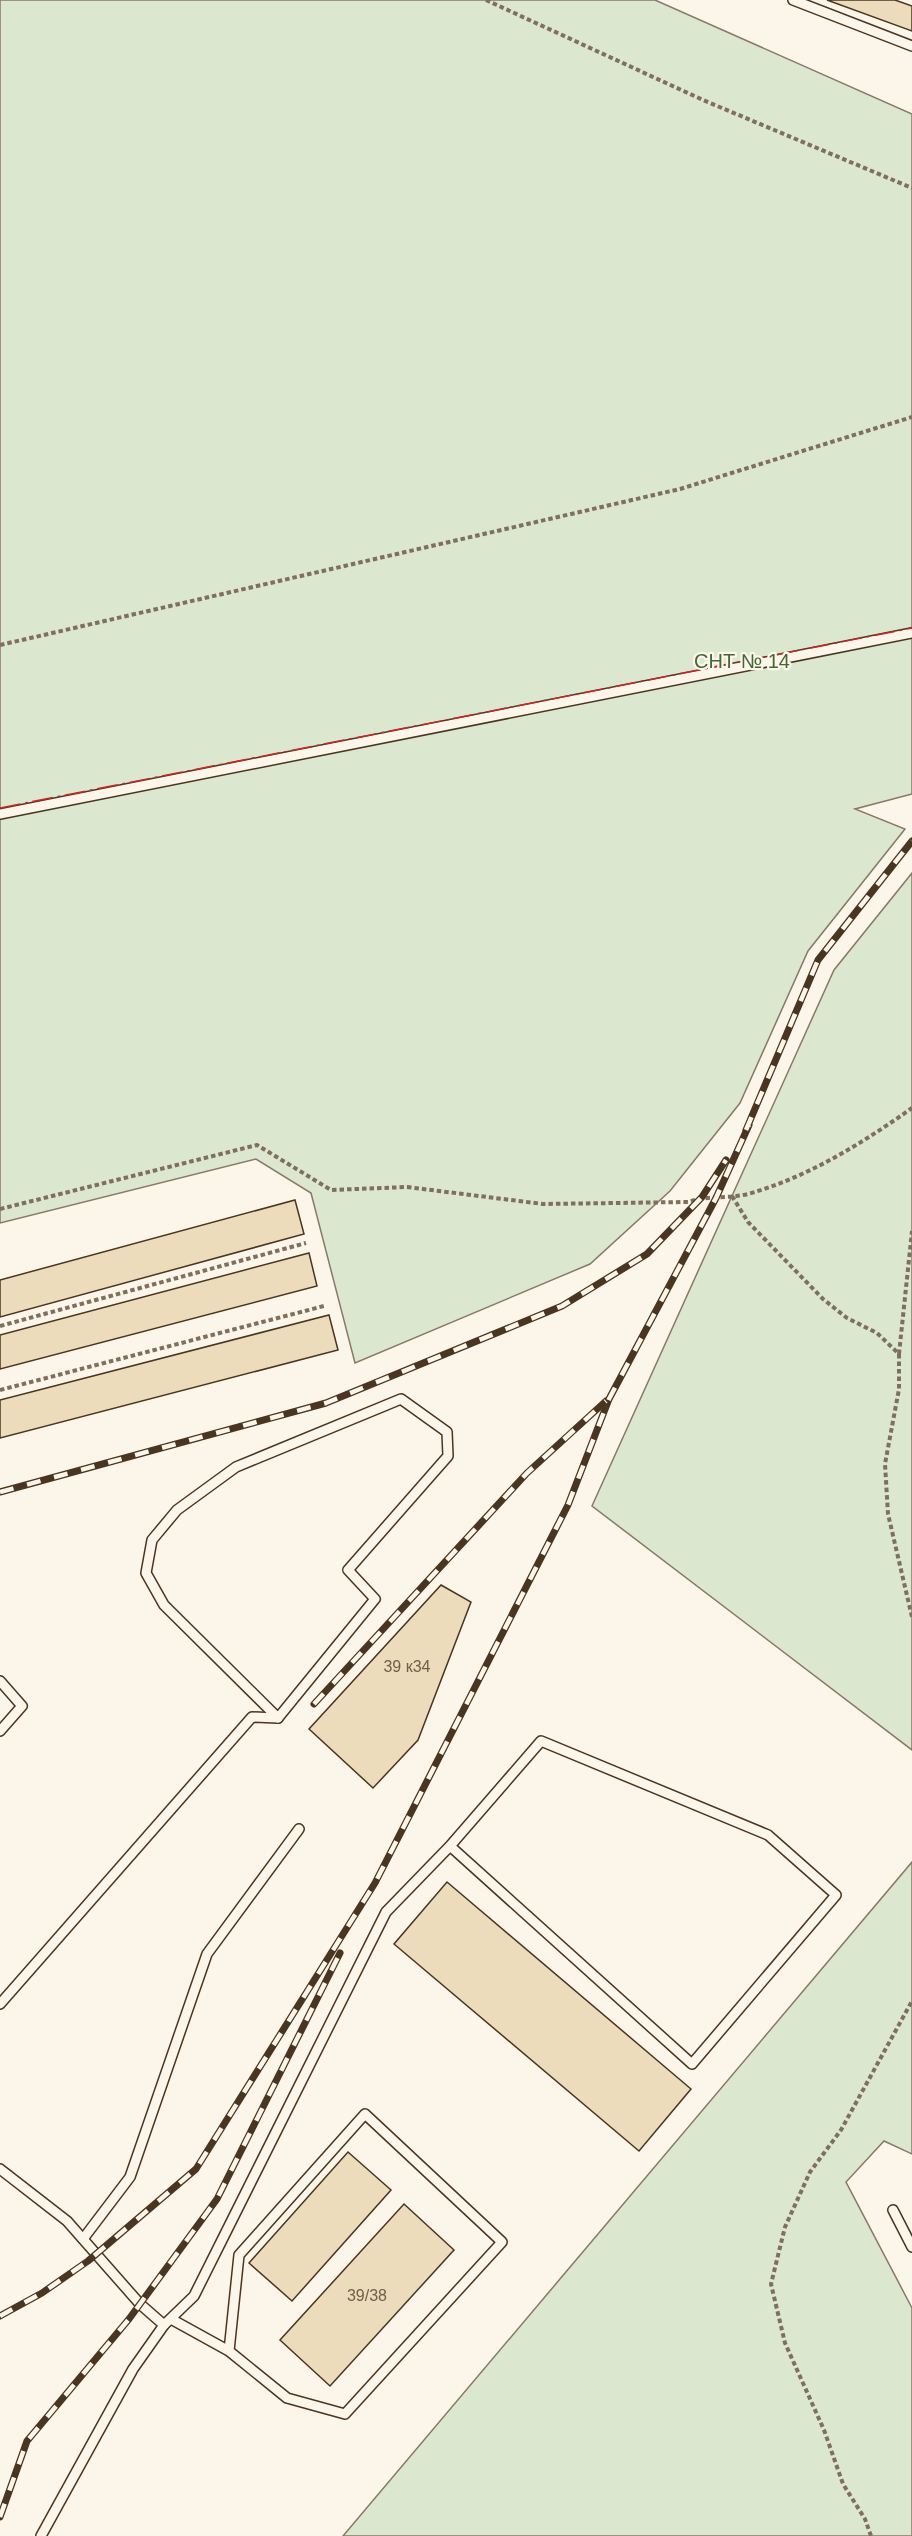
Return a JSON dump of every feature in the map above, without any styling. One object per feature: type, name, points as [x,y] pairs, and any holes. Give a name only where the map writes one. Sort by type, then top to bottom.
[{"type":"lane","points":[[793,0],[912,46]]},
{"type":"lane","points":[[0,814],[912,633]]},
{"type":"lane","points":[[401,1399],[447,1432],[448,1456],[348,1570],[375,1599],[278,1718],[164,1605],[146,1573],[152,1540],[177,1510],[236,1467],[401,1399]]},
{"type":"lane","points":[[0,1681],[22,1706],[0,1731]]},
{"type":"lane","points":[[0,2004],[252,1717],[278,1718]]},
{"type":"lane","points":[[41,2536],[133,2369],[167,2322],[194,2296],[386,1912],[450,1846],[542,1741],[768,1835],[836,1895],[692,2064],[450,1846]]},
{"type":"lane","points":[[83,2239],[130,2177],[207,1954],[299,1829]]},
{"type":"lane","points":[[0,2169],[67,2221],[140,2304],[167,2322],[229,2350],[287,2398],[345,2414],[502,2242],[365,2114],[239,2255],[229,2350]]},
{"type":"lane","points":[[893,2210],[912,2247]]},
{"type":"path","points":[[486,0],[703,100],[912,188]]},
{"type":"path","points":[[0,645],[680,489],[912,417]]},
{"type":"path","points":[[0,1209],[257,1145],[331,1190],[407,1187],[543,1204],[688,1202],[702,1197],[747,1194],[810,1171],[868,1139],[912,1108]]},
{"type":"path","points":[[732,1196],[748,1222],[824,1299],[847,1318],[877,1333],[899,1354]]},
{"type":"path","points":[[912,1231],[899,1354],[899,1389],[885,1464],[888,1514],[912,1617]]},
{"type":"path","points":[[0,1326],[306,1243]]},
{"type":"path","points":[[0,1390],[324,1306]]},
{"type":"path","points":[[871,2536],[865,2519],[843,2484],[816,2412],[785,2343],[771,2284],[785,2227],[810,2172],[841,2130],[912,2001]]},
{"type":"green space","name":"СНТ № 14","points":[[0,0],[655,0],[912,114],[912,794],[855,809],[905,829],[808,951],[740,1103],[670,1191],[590,1264],[355,1363],[311,1193],[256,1159],[0,1223]]},
{"type":"green space","points":[[912,873],[912,1750],[592,1506],[834,970]]},
{"type":"green space","points":[[912,1862],[912,2154],[884,2141],[846,2182],[912,2308],[912,2536],[343,2536]]},
{"type":"building","points":[[827,0],[895,0],[912,6],[912,31]]},
{"type":"building","points":[[295,1200],[304,1234],[0,1317],[0,1280]]},
{"type":"building","points":[[309,1253],[317,1286],[0,1369],[0,1335]]},
{"type":"building","points":[[329,1315],[338,1350],[0,1438],[0,1400]]},
{"type":"building","points":[[441,1585],[471,1602],[418,1740],[373,1788],[309,1729]]},
{"type":"building","points":[[447,1882],[691,2089],[639,2151],[394,1944]]},
{"type":"building","points":[[348,2152],[391,2190],[292,2301],[249,2263]]},
{"type":"building","points":[[404,2204],[454,2250],[330,2386],[280,2340]]},
{"type":"railway","points":[[746,1130],[818,960],[912,841]]},
{"type":"railway","points":[[0,2316],[42,2293],[88,2261],[196,2169],[375,1883],[568,1505],[609,1399],[716,1198],[749,1125]]},
{"type":"railway","points":[[0,1492],[326,1403],[562,1306],[647,1254],[702,1197],[726,1160]]},
{"type":"railway","points":[[314,1704],[527,1473],[606,1401]]},
{"type":"railway","points":[[0,2517],[27,2441],[129,2319],[217,2199],[340,1953]]},
{"type":"power","points":[[0,808],[912,628]]}]
